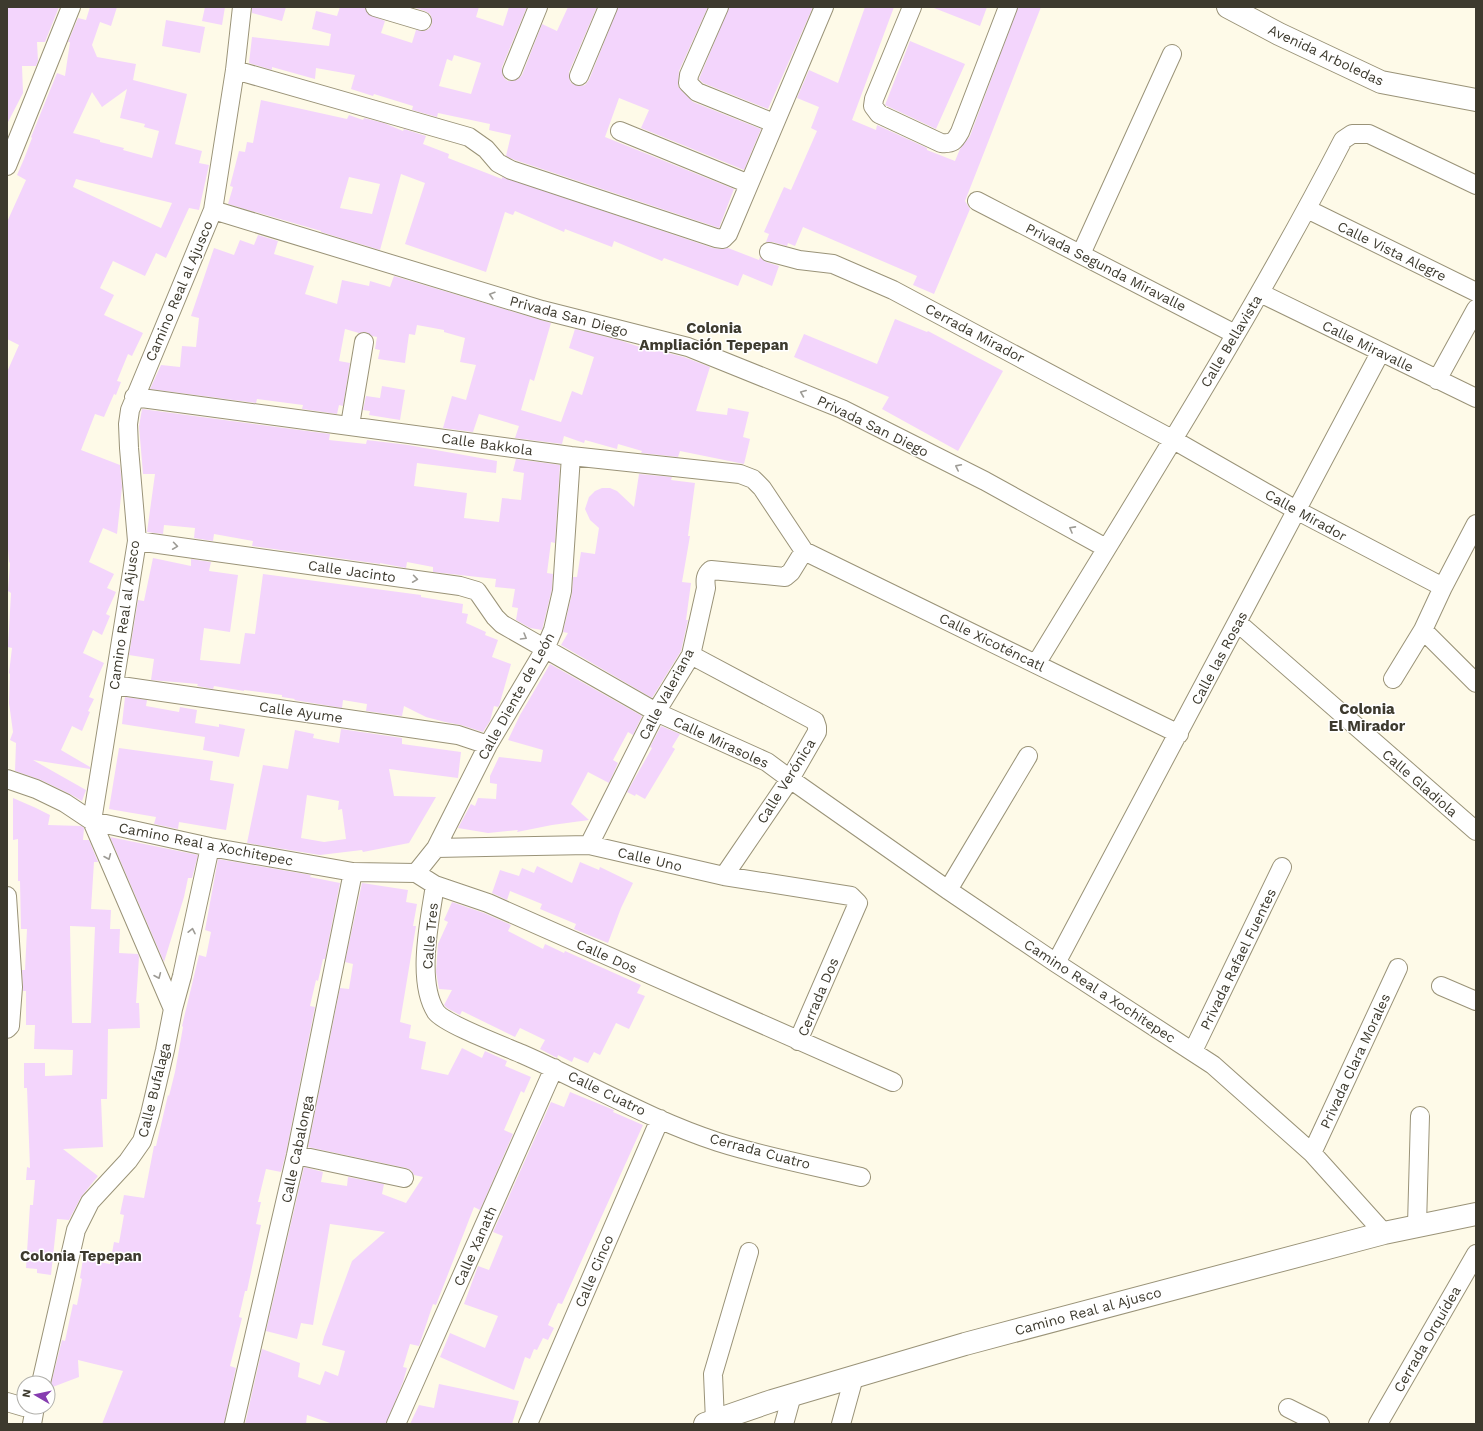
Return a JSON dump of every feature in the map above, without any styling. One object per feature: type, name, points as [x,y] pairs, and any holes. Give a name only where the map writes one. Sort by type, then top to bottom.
[{"type":"street","points":[[7,166],[71,7]]},
{"type":"street","name":"Camino Real al Ajusco","points":[[92,821],[136,541],[128,424],[130,410],[134,397],[213,210],[235,70],[242,7]]},
{"type":"street","points":[[376,7],[422,21]]},
{"type":"street","points":[[512,71],[538,7]]},
{"type":"street","points":[[579,76],[608,7]]},
{"type":"street","points":[[719,7],[689,75],[688,83],[697,92],[774,124]]},
{"type":"street","points":[[235,70],[469,137],[486,149],[498,164],[511,170],[716,238],[723,238],[728,234],[824,7]]},
{"type":"street","points":[[912,7],[874,99],[873,106],[880,114],[942,143],[949,144],[955,140],[960,132],[1008,7]]},
{"type":"street","name":"Avenida Arboledas","points":[[1228,7],[1279,34],[1380,82],[1476,100]]},
{"type":"street","points":[[1081,254],[1172,54]]},
{"type":"street","points":[[620,130],[749,184]]},
{"type":"street","name":"Calle Bellavista","points":[[1036,664],[1260,293],[1307,209],[1343,140],[1352,134],[1369,134],[1476,185]]},
{"type":"street","name":"Privada Segunda Miravalle","points":[[977,201],[1235,334]]},
{"type":"street","name":"Calle Vista Alegre","points":[[1307,209],[1476,292]]},
{"type":"street","name":"Privada San Diego","points":[[213,210],[542,310],[688,347],[842,409],[985,481],[1106,548]]},
{"type":"street","name":"Cerrada Mirador","points":[[769,252],[799,260],[833,264],[893,290],[1172,439]]},
{"type":"street","name":"Calle Miravalle","points":[[1260,293],[1380,353],[1476,398]]},
{"type":"street","points":[[1437,380],[1476,310]]},
{"type":"street","points":[[350,425],[364,342]]},
{"type":"street","name":"Calle las Rosas","points":[[1056,963],[1238,623],[1296,510],[1380,353]]},
{"type":"street","name":"Calle Bakkola","points":[[134,397],[572,456],[740,474],[753,479],[762,488],[804,551]]},
{"type":"street","name":"Calle Mirador","points":[[1172,439],[1296,510],[1442,587]]},
{"type":"street","name":"Calle Diente de León","points":[[416,873],[436,848],[488,745],[545,649],[553,630],[562,591],[572,456]]},
{"type":"street","points":[[1393,679],[1423,630],[1442,587],[1476,524]]},
{"type":"street","name":"Calle Jacinto","points":[[136,541],[460,586],[477,591],[495,617],[502,624],[545,649]]},
{"type":"street","name":"Calle Valeriana","points":[[589,845],[656,712],[691,655],[706,588],[706,574],[711,570],[785,577],[791,572],[804,551]]},
{"type":"street","name":"Calle Xicoténcatl","points":[[804,551],[1179,734]]},
{"type":"street","name":"Calle Gladiola","points":[[1238,623],[1476,831]]},
{"type":"street","points":[[1423,630],[1476,684]]},
{"type":"street","name":"Calle Mirasoles","points":[[545,649],[656,712],[767,762],[790,779]]},
{"type":"street","name":"Calle Verónica","points":[[691,655],[815,721],[817,727],[817,732],[790,779],[724,876]]},
{"type":"street","name":"Calle Ayume","points":[[114,685],[458,735],[488,745]]},
{"type":"street","points":[[948,890],[1028,756]]},
{"type":"street","name":"Camino Real a Xochitepec","points":[[7,779],[36,789],[65,803],[92,821],[210,847],[353,872],[416,873]]},
{"type":"street","name":"Camino Real a Xochitepec","points":[[790,779],[948,890],[1056,963],[1213,1065],[1312,1153],[1384,1233]]},
{"type":"street","points":[[92,821],[172,1010]]},
{"type":"street","name":"Calle Uno","points":[[436,848],[589,845],[724,876],[846,894],[851,896],[858,903]]},
{"type":"street","name":"Calle Bufalaga","points":[[43,1375],[76,1230],[90,1202],[128,1161],[142,1141],[165,1050],[172,1010],[182,976],[210,847]]},
{"type":"street","name":"Privada Rafael Fuentes","points":[[1193,1051],[1282,867]]},
{"type":"street","name":"Calle Cabalonga","points":[[234,1424],[296,1155],[353,872]]},
{"type":"street","name":"Calle Dos","points":[[416,873],[435,885],[488,903],[798,1041]]},
{"type":"street","name":"Calle Tres","points":[[435,885],[426,955],[426,977],[429,996],[437,1013],[454,1024],[554,1068]]},
{"type":"street","points":[[7,896],[13,987],[10,1026],[7,1029]]},
{"type":"street","name":"Cerrada Dos","points":[[858,903],[798,1041],[893,1082]]},
{"type":"street","name":"Privada Clara Morales","points":[[1312,1153],[1398,968]]},
{"type":"street","points":[[1441,986],[1476,1001]]},
{"type":"street","name":"Calle Cuatro","points":[[554,1068],[660,1119]]},
{"type":"street","name":"Calle Xanath","points":[[396,1424],[554,1068]]},
{"type":"street","points":[[1417,1225],[1420,1116]]},
{"type":"street","name":"Cerrada Cuatro","points":[[660,1119],[718,1142],[778,1158],[861,1177]]},
{"type":"street","name":"Calle Cinco","points":[[528,1424],[660,1119]]},
{"type":"street","points":[[296,1155],[404,1178]]},
{"type":"street","name":"Camino Real al Ajusco","points":[[710,1422],[792,1395],[965,1344],[1384,1233],[1476,1214]]},
{"type":"street","points":[[710,1422],[713,1374],[749,1252]]},
{"type":"street","name":"Cerrada Orquídea","points":[[1378,1424],[1476,1254]]},
{"type":"street","points":[[841,1424],[854,1377]]},
{"type":"street","points":[[784,1424],[792,1395]]},
{"type":"street","points":[[1288,1408],[1320,1424]]},
{"type":"building","points":[[7,7],[59,7],[45,42],[37,42],[38,61],[36,66],[22,66],[23,93],[7,124]]},
{"type":"building","points":[[90,7],[117,7],[111,26],[100,22],[92,45],[97,57],[136,64],[133,80],[187,94],[175,144],[202,151],[199,163],[209,165],[199,210],[189,208],[166,258],[156,253],[145,276],[113,261],[100,288],[114,295],[104,315],[143,333],[132,356],[128,354],[117,381],[121,382],[116,395],[114,394],[104,417],[95,414],[81,450],[120,465],[122,487],[117,534],[103,528],[89,562],[114,574],[107,588],[116,592],[106,614],[110,616],[102,635],[93,630],[83,653],[104,663],[89,697],[94,699],[88,711],[90,712],[82,731],[72,726],[61,750],[90,767],[90,769],[33,760],[86,790],[82,801],[41,780],[15,771],[16,743],[10,740],[13,732],[9,703],[9,673],[12,648],[8,647],[11,593],[8,591],[10,563],[7,536],[7,372],[19,345],[7,339],[7,222],[26,180],[17,175],[32,138],[31,137],[57,73],[65,76],[70,42],[68,42],[78,18],[86,20]],"holes":[[[127,89],[120,118],[145,124],[144,127],[159,131],[152,158],[123,150],[124,148],[100,142],[100,140],[73,133],[92,92],[102,107]],[[76,179],[172,203],[161,228],[73,187]]]},
{"type":"building","points":[[205,7],[225,7],[222,25],[202,21]]},
{"type":"building","points":[[252,7],[286,7],[282,21],[252,13]]},
{"type":"building","points":[[340,7],[365,7],[368,14],[385,21],[381,33],[412,43],[416,30],[424,31],[429,29],[432,24],[432,19],[430,14],[425,11],[412,7],[479,7],[476,17],[503,26],[509,7],[527,7],[502,67],[504,78],[508,81],[513,81],[522,75],[542,24],[557,31],[568,7],[597,7],[569,72],[571,83],[580,86],[585,85],[589,80],[618,7],[708,7],[679,71],[678,86],[693,102],[761,129],[744,170],[641,128],[649,110],[619,98],[605,137],[734,189],[719,228],[515,160],[506,156],[511,135],[489,130],[490,124],[438,113],[437,117],[412,110],[413,106],[374,94],[373,96],[351,89],[355,75],[316,68],[315,79],[272,67],[272,70],[249,63],[252,37],[329,46],[331,34],[312,29],[316,11],[337,16]],"holes":[[[454,55],[481,63],[471,94],[439,86],[447,59],[452,61]]]},
{"type":"building","points":[[729,7],[813,7],[768,109],[703,83],[699,79]]},
{"type":"building","points":[[865,7],[894,7],[852,120],[876,130],[877,125],[927,148],[927,150],[955,161],[960,149],[970,136],[1018,7],[1041,7],[965,201],[970,209],[934,294],[913,285],[917,276],[803,227],[795,246],[788,243],[787,246],[766,242],[769,234],[764,232],[784,187],[791,190],[817,131],[811,128],[819,107],[797,98],[809,70],[838,83]]},
{"type":"building","points":[[934,7],[987,7],[980,26]]},
{"type":"building","points":[[166,20],[205,27],[200,53],[162,46]]},
{"type":"building","points":[[910,41],[965,64],[936,129],[885,105]]},
{"type":"building","points":[[261,100],[347,119],[349,115],[363,120],[364,118],[384,123],[403,131],[404,129],[426,136],[423,144],[449,154],[448,158],[502,179],[502,177],[713,248],[728,248],[759,260],[760,257],[766,262],[779,266],[772,286],[743,274],[738,286],[664,258],[662,261],[614,241],[612,247],[565,229],[564,232],[515,211],[513,215],[505,212],[486,272],[405,244],[425,183],[401,174],[380,250],[228,204],[233,187],[230,186],[239,151],[245,152],[247,142],[253,143]],"holes":[[[349,177],[380,184],[372,214],[340,208]]]},
{"type":"building","points":[[258,235],[278,241],[274,254],[314,266],[305,294],[337,304],[342,280],[369,286],[370,281],[390,287],[394,276],[551,323],[534,381],[530,379],[521,410],[561,422],[572,391],[582,395],[594,357],[569,348],[575,329],[619,340],[655,352],[656,350],[684,357],[710,367],[696,411],[727,415],[728,408],[749,412],[743,437],[750,439],[744,464],[680,451],[678,457],[641,453],[642,451],[618,444],[617,449],[585,440],[584,443],[564,436],[562,444],[515,438],[519,426],[479,414],[473,432],[443,428],[452,396],[466,400],[476,365],[460,362],[465,338],[444,332],[444,330],[417,325],[415,335],[409,334],[405,363],[378,359],[380,350],[375,349],[377,337],[366,332],[359,333],[345,329],[339,361],[350,363],[343,406],[339,405],[337,414],[302,409],[303,405],[257,399],[256,403],[150,389],[161,365],[180,367],[182,346],[196,347],[199,318],[191,316],[214,248],[234,255],[240,240],[254,245]]},
{"type":"building","points":[[895,319],[927,332],[928,331],[1003,371],[958,451],[882,409],[889,397],[794,357],[804,334],[877,364]]},
{"type":"building","points":[[382,386],[405,390],[400,420],[369,415],[370,411],[363,410],[366,396],[380,398]]},
{"type":"building","points":[[142,409],[330,434],[329,440],[366,444],[367,440],[408,445],[497,461],[496,473],[417,463],[414,486],[467,493],[464,518],[499,522],[502,498],[521,500],[524,473],[513,471],[516,459],[560,465],[555,543],[551,542],[547,573],[553,574],[552,589],[542,630],[530,628],[516,620],[518,608],[512,607],[515,589],[495,587],[496,579],[433,572],[433,567],[407,562],[406,568],[380,563],[252,546],[253,541],[214,534],[213,541],[194,538],[195,528],[164,525],[163,534],[147,532],[155,474],[143,474],[139,426]]},
{"type":"building","points":[[639,474],[672,477],[671,480],[695,483],[688,536],[690,536],[682,582],[691,583],[686,620],[688,620],[681,651],[652,698],[561,645],[568,633],[563,632],[572,593],[573,577],[577,577],[581,552],[595,554],[599,528],[590,520],[585,509],[589,497],[595,491],[602,488],[610,488],[617,491],[634,507]]},
{"type":"building","points":[[153,558],[191,566],[191,559],[211,562],[209,571],[238,575],[230,632],[204,628],[200,660],[240,664],[245,633],[255,634],[263,574],[421,595],[421,597],[463,604],[462,613],[468,614],[466,623],[486,632],[485,635],[498,640],[492,657],[511,664],[499,706],[494,706],[490,721],[483,732],[426,717],[404,706],[402,716],[366,711],[367,704],[343,700],[342,708],[294,700],[295,699],[282,697],[282,695],[214,686],[213,689],[197,686],[198,684],[151,680],[154,659],[129,655],[138,600],[144,601]]},
{"type":"building","points":[[550,664],[642,716],[633,735],[628,732],[613,760],[618,763],[609,783],[588,772],[571,804],[589,820],[517,832],[518,830],[488,833],[458,828],[471,804],[475,806],[478,798],[496,799],[497,784],[490,783],[490,776],[499,757],[541,762],[543,750],[508,740],[520,715]]},
{"type":"building","points":[[125,697],[147,700],[146,706],[179,712],[180,707],[197,710],[195,723],[219,727],[219,724],[245,729],[239,757],[203,750],[205,737],[122,724]]},
{"type":"building","points":[[661,726],[680,734],[672,747],[675,749],[645,799],[636,794],[635,796],[627,792],[652,748],[650,747]]},
{"type":"building","points":[[341,729],[402,738],[402,744],[461,752],[458,778],[389,769],[394,796],[436,797],[409,843],[363,852],[362,850],[320,855],[247,843],[263,765],[288,769],[295,730],[314,734],[313,738],[339,743]],"holes":[[[307,795],[339,801],[338,810],[342,809],[346,839],[324,842],[301,838]]]},
{"type":"building","points":[[119,748],[213,761],[210,780],[234,784],[226,830],[179,822],[178,829],[154,824],[156,817],[109,809]]},
{"type":"building","points":[[13,798],[50,815],[48,825],[81,826],[84,828],[83,840],[89,840],[98,862],[94,862],[91,909],[111,910],[110,929],[120,929],[119,953],[138,954],[139,957],[136,1003],[139,1003],[140,1028],[108,1029],[107,1099],[101,1099],[103,1147],[63,1149],[98,1176],[81,1197],[69,1220],[57,1219],[51,1275],[37,1273],[37,1269],[26,1268],[30,1205],[33,1205],[35,1180],[26,1180],[27,1167],[30,1168],[27,1088],[24,1088],[24,1063],[45,1063],[45,1076],[72,1075],[73,1050],[34,1049],[35,1025],[26,1025],[26,991],[23,991],[22,970],[25,970],[27,929],[21,929],[20,881],[18,881],[18,839],[13,840]],"holes":[[[70,926],[95,927],[91,1023],[72,1023]]]},
{"type":"building","points":[[110,837],[198,855],[192,878],[188,878],[184,897],[164,962]]},
{"type":"building","points":[[218,859],[311,875],[310,877],[340,883],[325,959],[323,959],[318,981],[316,980],[310,1006],[315,1007],[286,1153],[281,1172],[266,1169],[258,1202],[261,1202],[256,1224],[261,1225],[247,1291],[245,1291],[239,1317],[242,1318],[230,1366],[236,1368],[224,1424],[102,1424],[123,1371],[78,1360],[79,1377],[56,1386],[56,1375],[53,1375],[62,1340],[65,1341],[73,1304],[77,1305],[82,1279],[80,1278],[83,1259],[110,1264],[114,1242],[119,1243],[124,1215],[120,1214],[124,1195],[144,1198],[154,1146],[156,1146],[175,1072],[182,1026],[199,955],[206,957],[211,932],[205,930]]},
{"type":"building","points":[[580,862],[599,870],[600,867],[633,883],[621,908],[608,943],[574,929],[576,924],[540,909],[542,904],[510,891],[507,900],[492,893],[500,870],[519,876],[522,868],[534,873],[537,866],[572,883]]},
{"type":"building","points":[[362,883],[408,890],[406,902],[417,904],[413,926],[416,926],[400,1022],[411,1025],[409,1038],[426,1042],[421,1069],[448,1075],[462,1048],[482,1058],[485,1051],[507,1061],[505,1066],[531,1077],[524,1093],[521,1091],[504,1130],[513,1134],[480,1210],[474,1207],[436,1305],[433,1304],[419,1346],[410,1344],[403,1367],[407,1368],[403,1382],[386,1424],[333,1424],[307,1415],[306,1424],[245,1424],[262,1349],[300,1363],[298,1377],[320,1385],[325,1371],[338,1376],[345,1351],[322,1345],[324,1337],[352,1261],[385,1232],[330,1224],[313,1325],[301,1323],[297,1339],[266,1331],[304,1167],[323,1172],[321,1182],[347,1186],[348,1177],[384,1184],[382,1194],[406,1203],[423,1177],[414,1175],[411,1170],[406,1168],[308,1147],[340,988],[349,989],[353,964],[345,962]]},
{"type":"building","points":[[452,902],[484,913],[511,925],[508,931],[543,949],[545,944],[564,953],[565,951],[641,985],[637,993],[645,996],[629,1029],[616,1023],[600,1055],[594,1052],[588,1063],[574,1057],[572,1062],[558,1055],[557,1058],[540,1049],[545,1040],[520,1028],[515,1037],[462,1011],[460,1015],[447,1008],[444,1005],[452,990],[439,989],[436,972],[438,944],[448,922],[444,920]]},
{"type":"building","points":[[570,1092],[614,1110],[613,1112],[643,1125],[562,1304],[558,1303],[548,1325],[554,1328],[548,1340],[543,1338],[537,1350],[534,1349],[530,1359],[525,1357],[514,1390],[440,1357],[450,1333],[485,1348],[498,1316],[464,1304],[478,1266],[489,1270],[503,1236],[493,1232],[551,1102],[564,1107]]},
{"type":"building","points":[[439,1384],[519,1401],[512,1424],[410,1424],[419,1405],[434,1408]]},
{"type":"district","name":"Colonia Ampliación Tepepan","points":[[714,336]]},
{"type":"district","name":"Colonia El Mirador","points":[[1367,718]]},
{"type":"district","name":"Colonia Tepepan","points":[[81,1256]]}]
